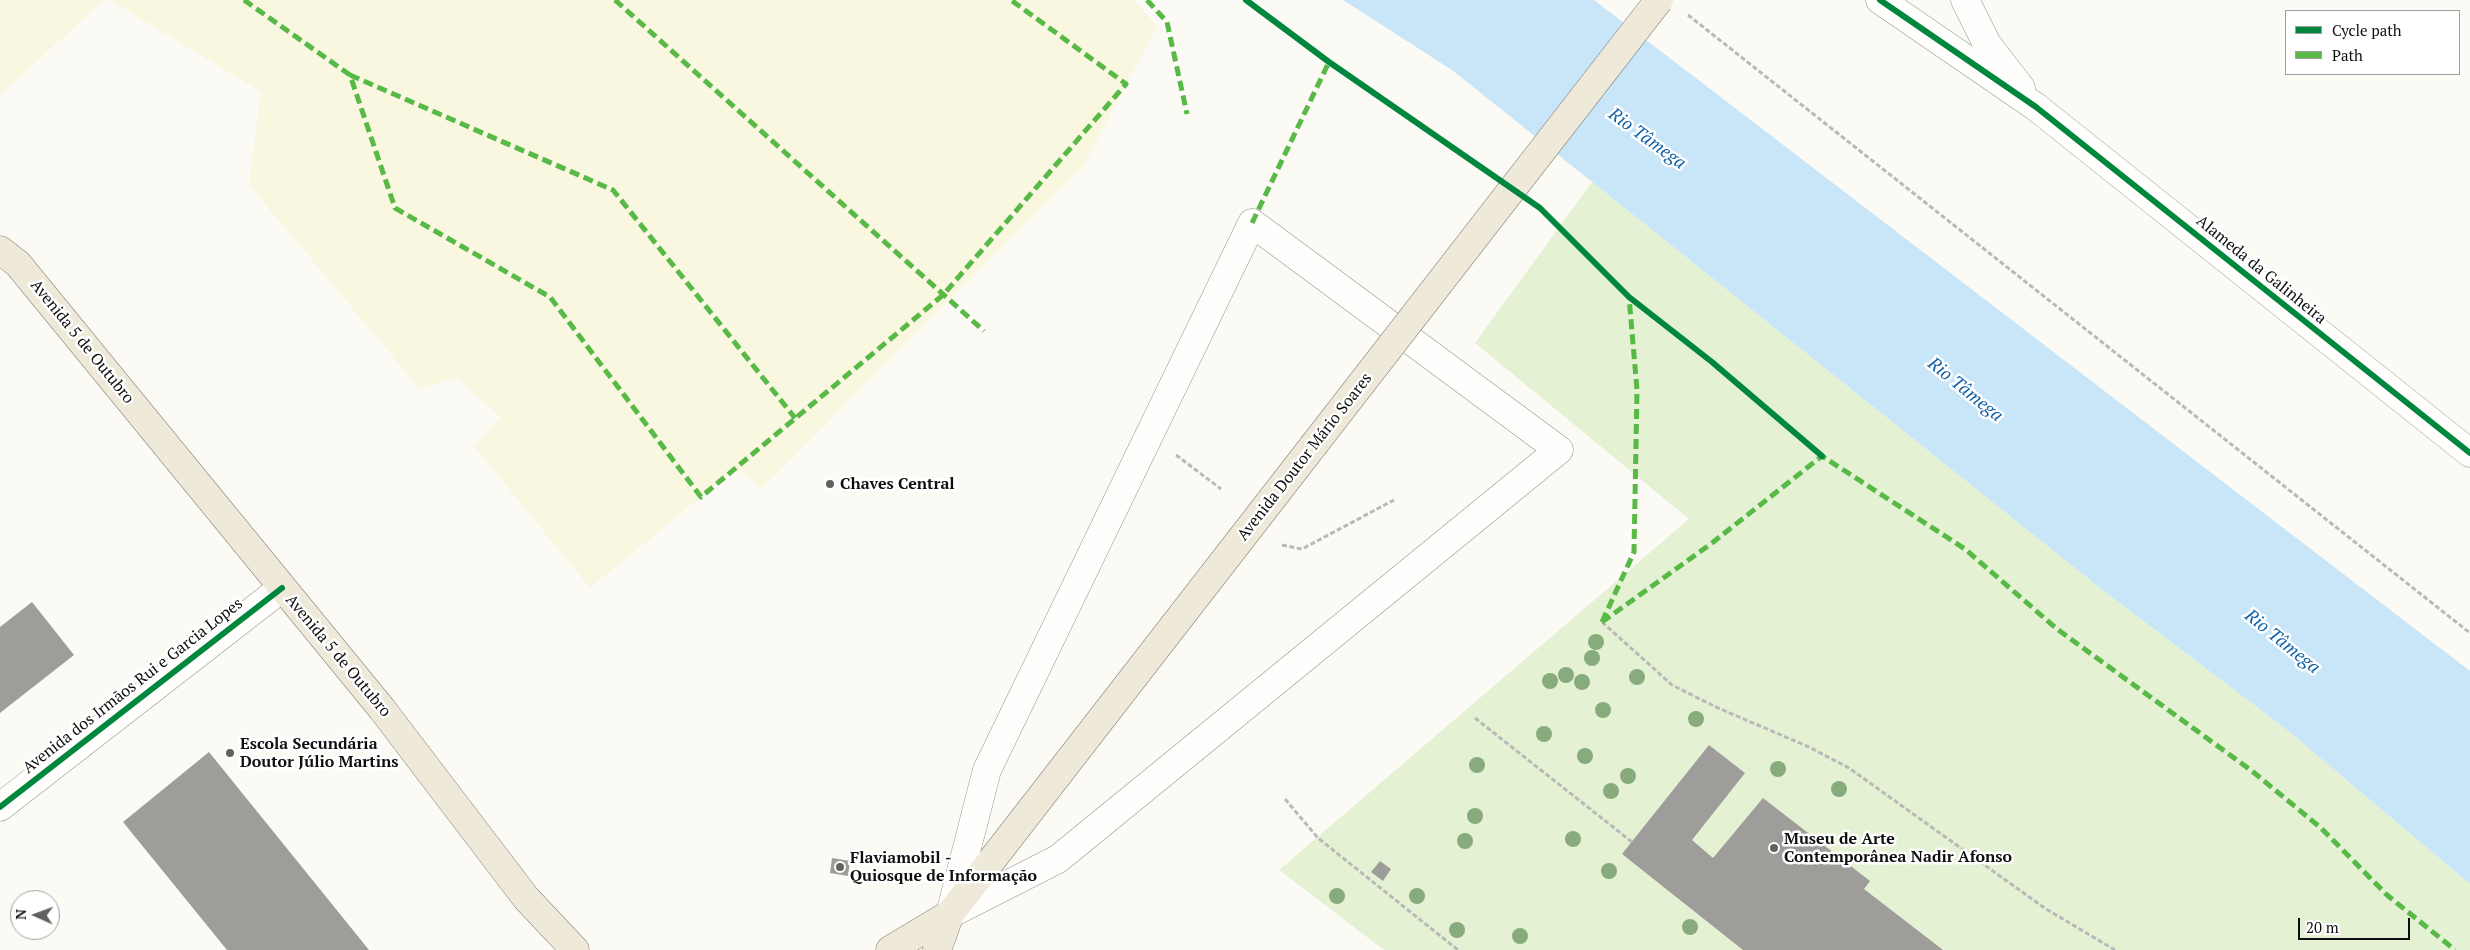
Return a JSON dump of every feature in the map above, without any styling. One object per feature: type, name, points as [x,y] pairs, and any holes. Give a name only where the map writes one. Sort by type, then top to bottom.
[{"type":"main road","name":"Avenida Doutor Mário Soares","points":[[936,950],[950,914],[1313,446],[1672,6]]},
{"type":"main road","name":"Avenida 5 de Outubro","points":[[0,250],[18,264],[382,709],[526,898],[575,950]]},
{"type":"main road","name":"Avenida Doutor Mário Soares","points":[[890,950],[950,914]]},
{"type":"street","points":[[1880,0],[2036,107]]},
{"type":"street","points":[[1965,0],[1987,44],[2036,107]]},
{"type":"street","name":"Alameda da Galinheira","points":[[2036,107],[2470,453]]},
{"type":"street","points":[[1252,223],[1559,450],[1058,859],[950,914],[987,770],[1252,223]]},
{"type":"street","name":"Avenida dos Irmãos Rui e Garcia Lopes","points":[[0,807],[282,588]]},
{"type":"path","points":[[1672,6],[2470,633]]},
{"type":"path","points":[[1149,435],[1222,489]]},
{"type":"path","points":[[1282,546],[1302,549],[1394,500]]},
{"type":"path","points":[[1602,622],[1672,685],[1718,708],[1809,747],[1849,768],[2046,909],[2115,950]]},
{"type":"path","points":[[1475,718],[1632,842]]},
{"type":"path","points":[[1285,800],[1318,838],[1458,950]]},
{"type":"shaded area","points":[[0,0],[104,0],[0,95]]},
{"type":"shaded area","points":[[110,0],[1133,0],[1157,26],[1084,165],[762,488],[736,468],[590,588],[474,446],[501,417],[456,378],[420,389],[249,185],[261,92]]},
{"type":"green space","points":[[1592,182],[2100,588],[2287,730],[2470,884],[2470,950],[1384,950],[1279,870],[1689,519],[1475,343]]},
{"type":"water","name":"Rio Tâmega","points":[[1343,0],[1594,0],[2470,671],[2470,884],[2287,730],[2100,588],[1452,70]]},
{"type":"building","points":[[32,602],[74,655],[0,713],[0,627]]},
{"type":"building","name":"Museu de Arte Contemporânea Nadir Afonso","points":[[1709,745],[1745,773],[1692,840],[1713,858],[1763,798],[1870,881],[1864,889],[1943,950],[1743,950],[1622,854]]},
{"type":"building","points":[[209,752],[369,950],[227,950],[123,822]]},
{"type":"building","name":"Flaviamobil - Quiosque de Informação","points":[[832,858],[850,861],[848,876],[830,873]]},
{"type":"building","points":[[1380,861],[1391,869],[1383,881],[1371,872]]},
{"type":"marked path","points":[[244,0],[350,75],[395,208],[550,297],[701,497],[943,295],[1126,84],[1011,0]]},
{"type":"marked path","points":[[615,0],[984,331]]},
{"type":"marked path","points":[[1147,0],[1167,22],[1187,114]]},
{"type":"marked path","points":[[1252,223],[1329,62]]},
{"type":"marked path","points":[[350,75],[613,190],[795,418]]},
{"type":"marked path","points":[[1602,622],[1634,552],[1637,390],[1629,297]]},
{"type":"marked path","points":[[1602,622],[1712,543],[1822,456],[1965,549],[2057,629],[2252,771],[2321,828],[2387,895],[2455,950]]},
{"type":"cycle path","points":[[1246,0],[1329,62],[1540,208],[1629,297],[1712,362],[1822,456]]},
{"type":"cycle path","points":[[1880,0],[2036,107],[2470,453]]},
{"type":"cycle path","points":[[0,807],[282,588]]},
{"type":"place","name":"Chaves Central","points":[[830,484]]},
{"type":"place","name":"Escola Secundária Doutor Júlio Martins","points":[[230,753]]},
{"type":"place","name":"Museu de Arte Contemporânea Nadir Afonso","points":[[1774,848]]},
{"type":"place","name":"Flaviamobil - Quiosque de Informação","points":[[840,867]]}]
